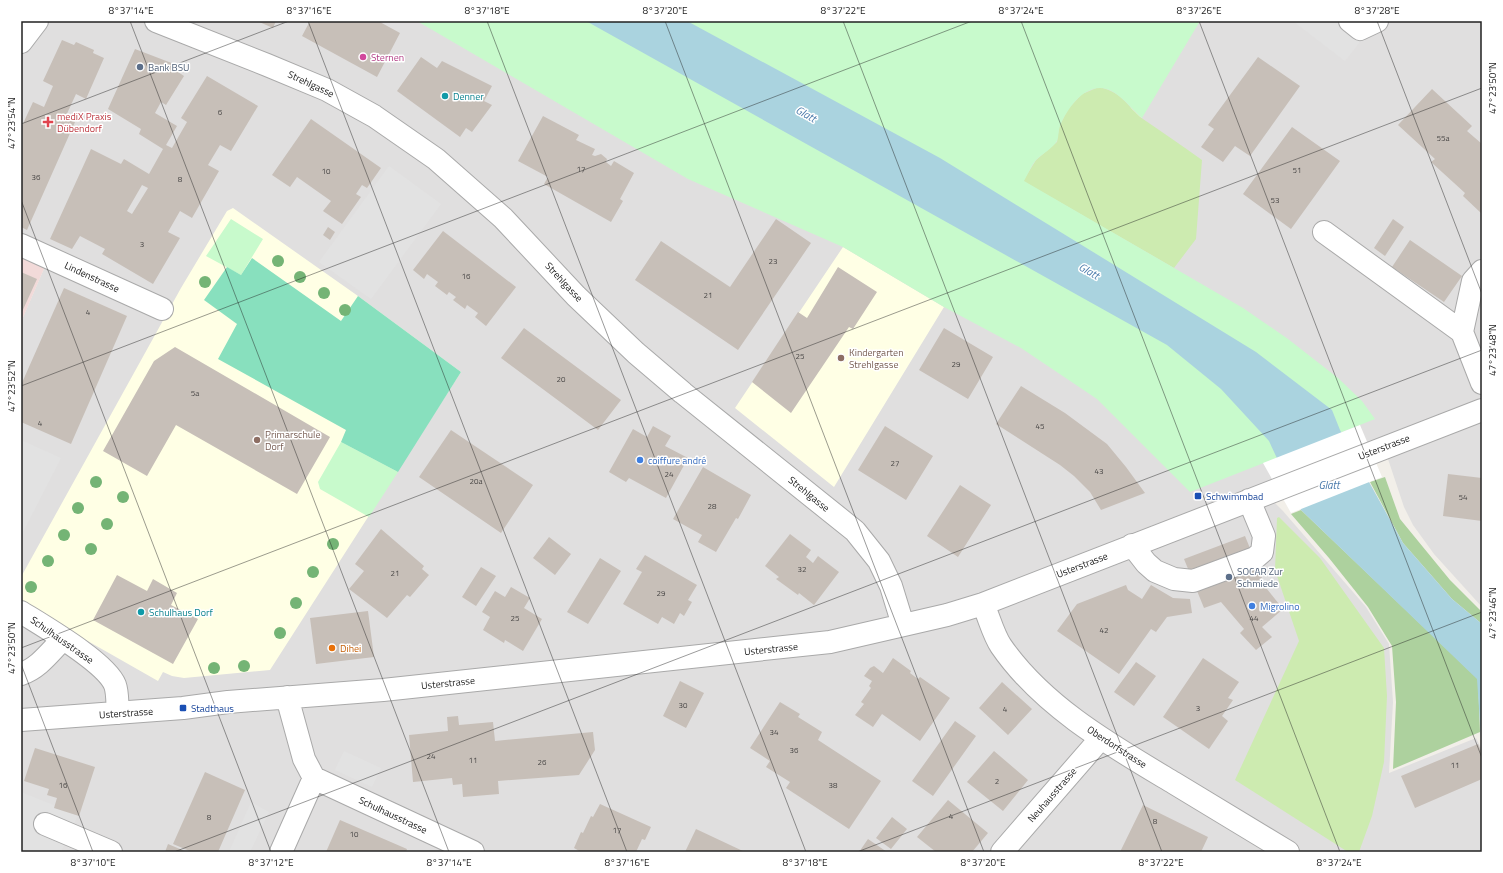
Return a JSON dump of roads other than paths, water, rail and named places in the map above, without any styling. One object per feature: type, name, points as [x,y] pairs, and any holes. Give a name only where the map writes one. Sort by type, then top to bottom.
[{"type":"street","points":[[21,42],[37,21]]},
{"type":"street","name":"Strehlgasse","points":[[156,21],[327,90],[374,116],[436,159],[503,218],[576,296],[636,353],[683,394],[855,531],[879,561],[891,586],[903,625]]},
{"type":"street","points":[[1350,21],[1360,29],[1377,21]]},
{"type":"street","points":[[1324,232],[1462,332],[1482,383]]},
{"type":"street","name":"Lindenstrasse","points":[[21,245],[162,309]]},
{"type":"street","points":[[1462,332],[1473,281],[1482,271]]},
{"type":"street","name":"Usterstrasse","points":[[21,720],[183,708],[228,702],[383,690],[822,643],[947,615],[983,604],[1482,410]]},
{"type":"street","points":[[1132,545],[1146,563],[1155,571],[1174,579],[1193,581],[1255,558],[1262,552],[1264,536],[1249,500]]},
{"type":"street","name":"Oberdorfstrasse","points":[[983,604],[1000,645],[1023,674],[1064,711],[1101,738],[1288,852]]},
{"type":"street","name":"Schulhausstrasse","points":[[21,612],[87,655],[105,671],[115,685],[118,713]]},
{"type":"street","points":[[21,674],[27,672],[42,662],[62,639]]},
{"type":"street","points":[[281,852],[314,778],[304,759],[288,697]]},
{"type":"street","name":"Neuhausstrasse","points":[[1002,852],[1101,738]]},
{"type":"street","name":"Schulhausstrasse","points":[[314,778],[473,852]]},
{"type":"street","points":[[44,824],[111,852]]},
{"type":"water","name":"Glatt","points":[[586,21],[687,21],[940,158],[1256,352],[1332,410],[1340,430],[1403,543],[1452,599],[1482,624],[1482,753],[1477,679],[1301,510],[1269,441],[1221,389],[1167,345]]},
{"type":"place","name":"Sternen","points":[[363,57]]},
{"type":"place","name":"Bank BSU","points":[[140,67]]},
{"type":"place","name":"Denner","points":[[445,96]]},
{"type":"place","name":"mediX Praxis Dübendorf","points":[[48,122]]},
{"type":"place","name":"Kindergarten Strehlgasse","points":[[841,358]]},
{"type":"place","name":"Primarschule Dorf","points":[[257,440]]},
{"type":"place","name":"coiffure andré","points":[[640,460]]},
{"type":"place","name":"Schwimmbad","points":[[1198,496]]},
{"type":"place","name":"SOCAR Zur Schmiede","points":[[1229,577]]},
{"type":"place","name":"Migrolino","points":[[1252,606]]},
{"type":"place","name":"Schulhaus Dorf","points":[[141,612]]},
{"type":"place","name":"Dihei","points":[[332,648]]},
{"type":"place","name":"Stadthaus","points":[[183,708]]}]
